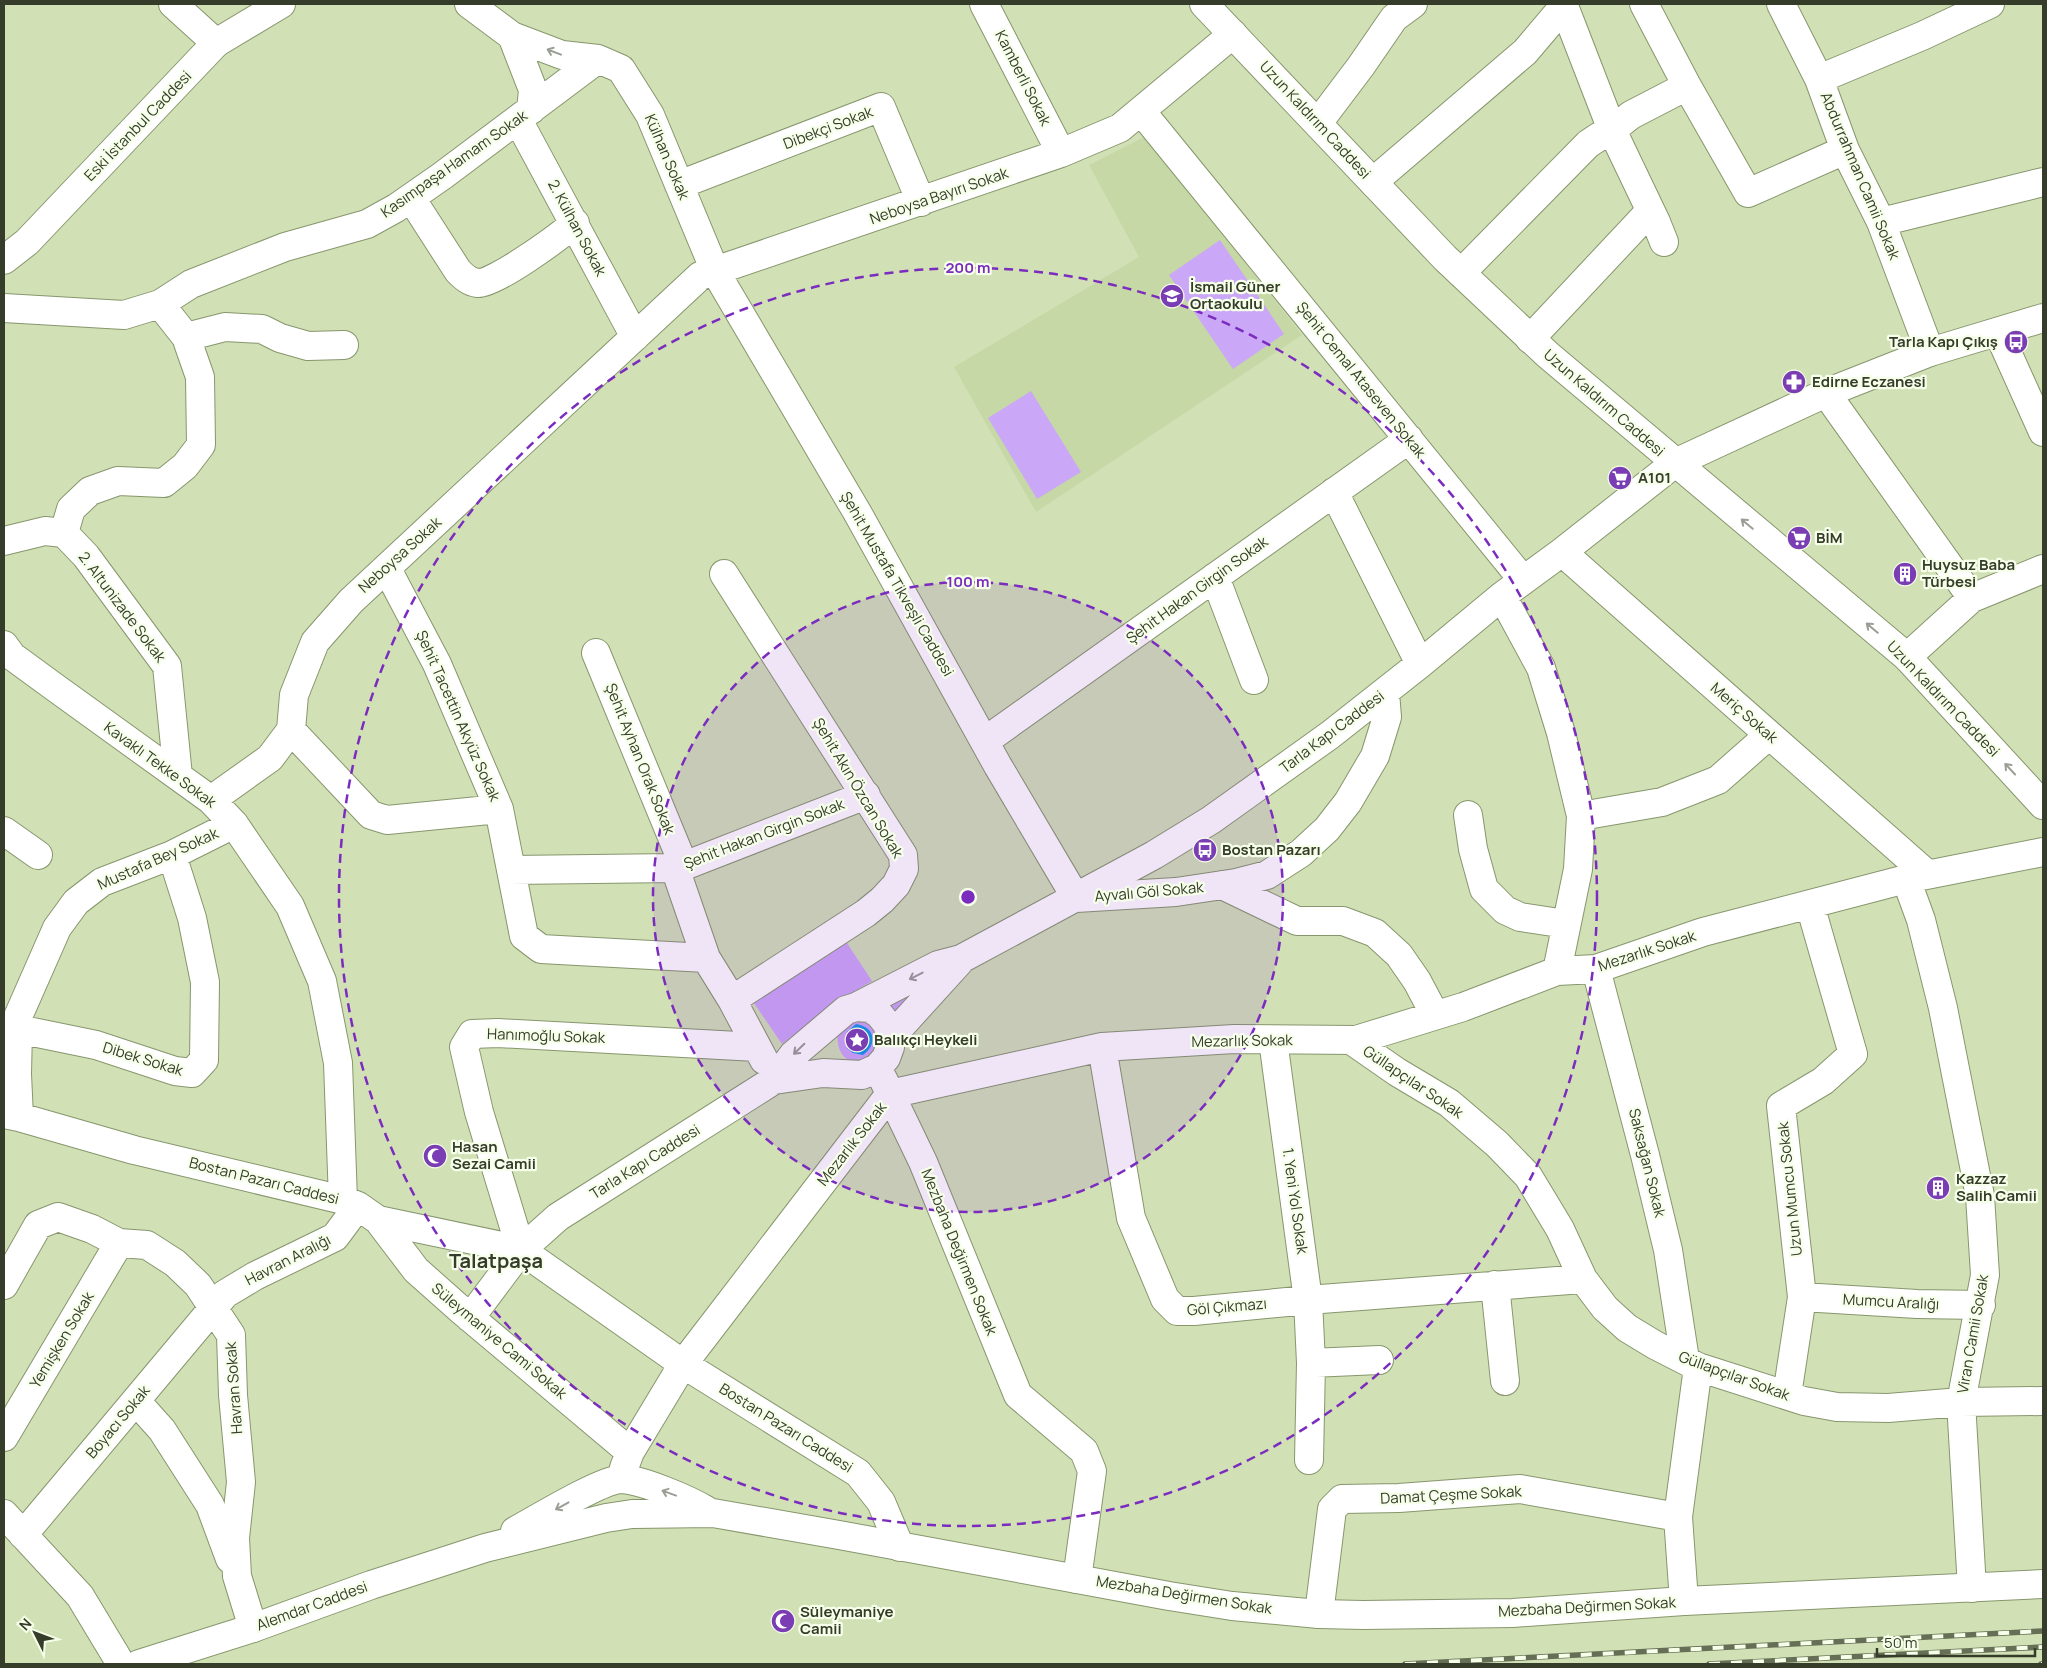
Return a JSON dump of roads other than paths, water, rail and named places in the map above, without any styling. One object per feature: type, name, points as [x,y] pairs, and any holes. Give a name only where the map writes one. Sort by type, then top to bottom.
[{"type":"street","points":[[173,4],[216,43]]},
{"type":"street","name":"Eski İstanbul Caddesi","points":[[4,260],[27,242],[216,43],[281,4]]},
{"type":"street","name":"Külhan Sokak","points":[[469,4],[512,36],[562,55],[598,59],[621,69],[650,115],[715,271]]},
{"type":"street","name":"Kamberli Sokak","points":[[984,4],[1061,153]]},
{"type":"street","points":[[1318,123],[1394,18],[1413,4]]},
{"type":"street","points":[[1644,4],[1687,86],[1748,193],[1845,150]]},
{"type":"street","name":"Abdurrahman Camii Sokak","points":[[1781,4],[1819,79],[1845,150],[1881,222],[1930,352]]},
{"type":"street","points":[[1819,79],[1922,36],[1990,4]]},
{"type":"street","points":[[1373,182],[1525,52],[1564,5],[1612,130],[1664,242]]},
{"type":"street","name":"Uzun Kaldırım Caddesi","points":[[1211,6],[1233,34],[1461,273],[1530,339],[1675,464],[1907,657],[2043,805]]},
{"type":"street","name":"Neboysa Bayırı Sokak","points":[[635,336],[700,276],[1061,153],[1120,128],[1233,34]]},
{"type":"street","points":[[512,36],[533,90],[525,115]]},
{"type":"street","name":"Kasımpaşa Hamam Sokak","points":[[4,308],[124,315],[160,304],[191,284],[285,247],[367,224],[411,198],[598,59]]},
{"type":"street","points":[[1461,273],[1588,144],[1612,130],[1631,115],[1687,86]]},
{"type":"street","name":"Dibekçi Sokak","points":[[679,184],[881,107],[921,202]]},
{"type":"street","name":"Şehit Cemal Ataseven Sokak","points":[[1141,111],[1409,438],[1513,588],[1561,733],[1581,816],[1578,869],[1557,971]]},
{"type":"street","name":"2. Külhan Sokak","points":[[525,115],[575,223],[635,336]]},
{"type":"street","points":[[1881,222],[2043,182]]},
{"type":"street","points":[[411,198],[458,271],[468,280],[480,284],[494,278],[557,238],[575,223]]},
{"type":"street","points":[[1530,339],[1650,211]]},
{"type":"street","name":"Şehit Mustafa Tikveşli Caddesi","points":[[715,271],[862,521],[985,741],[1076,898]]},
{"type":"street","points":[[4,541],[45,532],[64,533],[72,509],[90,491],[118,480],[164,483],[185,466],[201,445],[200,377],[186,337],[160,304]]},
{"type":"street","name":"Tarla Kapı Caddesi","points":[[521,1250],[558,1217],[774,1080],[793,1055],[846,1010],[856,1007],[938,965],[961,960],[1154,855],[1211,820],[1330,735],[1513,588],[1675,464],[1826,393],[1930,352],[2043,318]]},
{"type":"street","points":[[186,337],[224,327],[262,330],[280,338],[308,346],[344,344]]},
{"type":"street","points":[[1998,332],[2043,432]]},
{"type":"street","name":"Neboysa Sokak","points":[[291,730],[294,695],[315,642],[351,601],[635,336]]},
{"type":"street","points":[[1826,393],[1972,598]]},
{"type":"street","name":"Şehit Hakan Girgin Sokak","points":[[985,741],[1409,438]]},
{"type":"street","points":[[1334,492],[1420,664]]},
{"type":"street","name":"2. Altunizade Sokak","points":[[64,533],[86,556],[167,666],[178,776]]},
{"type":"street","name":"Meriç Sokak","points":[[1562,552],[1769,735],[1916,877]]},
{"type":"street","name":"Şehit Tacettin Akyüz Sokak","points":[[387,569],[437,664],[499,809],[524,936],[541,949],[706,958]]},
{"type":"street","points":[[1907,657],[1972,598],[2043,569]]},
{"type":"street","name":"Şehit Akın Özcan Sokak","points":[[724,574],[903,855],[904,870],[896,884],[866,913],[732,1000]]},
{"type":"street","points":[[1215,577],[1254,680]]},
{"type":"street","name":"Kavaklı Tekke Sokak","points":[[4,645],[12,656],[211,800],[234,824],[290,906],[322,981],[338,1063],[359,1209]]},
{"type":"street","name":"Şehit Ayhan Orak Sokak","points":[[596,653],[679,867],[706,958],[732,1000],[774,1080]]},
{"type":"street","name":"Ayvalı Göl Sokak","points":[[1076,898],[1176,892],[1222,885],[1267,875],[1301,853],[1327,829],[1348,802],[1375,756],[1387,717],[1385,692]]},
{"type":"street","points":[[211,800],[270,758],[291,730],[371,815],[387,820],[499,809]]},
{"type":"street","points":[[1581,816],[1662,802],[1718,780],[1769,735]]},
{"type":"street","name":"Şehit Hakan Girgin Sokak","points":[[511,870],[679,867],[866,795]]},
{"type":"street","points":[[1468,815],[1473,849],[1484,889],[1505,910],[1520,917],[1566,924]]},
{"type":"street","name":"Mustafa Bey Sokak","points":[[11,1116],[16,1074],[13,1021],[57,928],[76,902],[102,882],[172,855],[234,824]]},
{"type":"street","points":[[4,831],[38,855]]},
{"type":"street","name":"Mezarlık Sokak","points":[[613,1517],[597,1511],[594,1506],[596,1493],[611,1482],[683,1364],[890,1094],[1102,1047],[1234,1039],[1351,1040],[1463,1007],[1557,971],[1596,969],[1703,932],[1916,877],[2043,852]]},
{"type":"street","name":"Dibek Sokak","points":[[13,1021],[96,1045],[175,1071],[192,1074],[204,1060],[205,982],[192,918],[172,855]]},
{"type":"street","name":"Viran Camii Sokak","points":[[1916,877],[1921,920],[1943,1008],[1980,1196],[1985,1275],[1981,1305],[1961,1402],[1972,1588]]},
{"type":"street","points":[[1222,885],[1297,921],[1343,921],[1375,933],[1398,955],[1417,981],[1435,1015]]},
{"type":"street","name":"Uzun Mumcu Sokak","points":[[1786,1395],[1802,1297],[1781,1106],[1823,1081],[1853,1054],[1810,905]]},
{"type":"street","name":"Tarla Kapı Caddesi","points":[[774,1080],[822,1073],[862,1075],[877,1068],[886,1058],[891,1037],[961,960]]},
{"type":"street","name":"Saksağan Sokak","points":[[1596,969],[1615,1034],[1665,1240],[1692,1363],[1678,1518],[1684,1601]]},
{"type":"street","points":[[856,1007],[870,1008],[879,1014],[887,1024],[891,1037]]},
{"type":"street","points":[[830,1024],[826,1038],[829,1052],[836,1064],[847,1074]]},
{"type":"street","name":"Hanımoğlu Sokak","points":[[521,1250],[480,1112],[464,1047],[472,1034],[498,1033],[757,1047]]},
{"type":"street","name":"1. Yeni Yol Sokak","points":[[1273,1040],[1308,1300],[1311,1363],[1309,1460]]},
{"type":"street","name":"Güllapçılar Sokak","points":[[1351,1040],[1397,1072],[1449,1103],[1497,1144],[1528,1176],[1560,1229],[1583,1279],[1605,1308],[1627,1328],[1655,1345],[1692,1363],[1804,1401],[1837,1407],[1888,1408],[1961,1402],[2043,1402]]},
{"type":"street","name":"Göl Çıkmazı","points":[[1102,1047],[1131,1218],[1165,1299],[1177,1311],[1194,1312],[1308,1300],[1583,1279]]},
{"type":"street","name":"Mezbaha Değirmen Sokak","points":[[877,1068],[923,1162],[1018,1395],[1084,1451],[1092,1471],[1077,1579],[1232,1606],[1319,1614],[1363,1615],[1513,1613],[1684,1601],[2043,1584]]},
{"type":"street","name":"Bostan Pazarı Caddesi","points":[[11,1116],[134,1150],[521,1250],[683,1364],[858,1473],[881,1502],[900,1547]]},
{"type":"street","name":"Havran Aralığı","points":[[212,1308],[225,1294],[255,1276],[335,1237],[359,1209]]},
{"type":"street","name":"Süleymaniye Cami Sokak","points":[[359,1209],[416,1270],[470,1318],[630,1452]]},
{"type":"street","name":"Havran Sokak","points":[[4,1285],[38,1225],[58,1217],[92,1229],[119,1243],[147,1245],[175,1263],[198,1285],[231,1335],[233,1395],[241,1482],[234,1538],[237,1576],[254,1628]]},
{"type":"street","name":"Yemişken Sokak","points":[[4,1437],[119,1243]]},
{"type":"street","points":[[470,1318],[521,1250]]},
{"type":"street","points":[[1495,1286],[1505,1381]]},
{"type":"street","name":"Mumcu Aralığı","points":[[1802,1297],[1917,1304],[1981,1305]]},
{"type":"street","name":"Boyacı Sokak","points":[[23,1535],[212,1308]]},
{"type":"street","points":[[1311,1363],[1379,1360]]},
{"type":"street","points":[[136,1401],[162,1430],[210,1505],[237,1576]]},
{"type":"street","points":[[485,1548],[611,1482],[653,1487],[689,1500],[713,1513]]},
{"type":"street","name":"Damat Çeşme Sokak","points":[[1319,1614],[1332,1509],[1342,1500],[1399,1498],[1520,1489],[1678,1518]]},
{"type":"street","points":[[485,1548],[632,1514],[713,1513],[1077,1579]]},
{"type":"street","points":[[4,1514],[80,1596],[121,1664]]},
{"type":"street","name":"Alemdar Caddesi","points":[[139,1664],[254,1628],[370,1585],[485,1548]]},
{"type":"water","points":[[856,1024],[871,1032],[872,1036],[871,1046],[863,1055],[853,1053],[847,1048],[847,1032]]},
{"type":"railway","points":[[1405,1664],[2043,1631]]},
{"type":"railway","points":[[1709,1664],[2043,1647]]},
{"type":"place","name":"İsmail Güner Ortaokulu","points":[[1172,296]]},
{"type":"place","name":"Tarla Kapı Çıkış","points":[[2016,342]]},
{"type":"place","name":"Edirne Eczanesi","points":[[1794,382]]},
{"type":"place","name":"A101","points":[[1620,478]]},
{"type":"place","name":"BİM","points":[[1799,538]]},
{"type":"place","name":"Huysuz Baba Türbesi","points":[[1905,574]]},
{"type":"place","name":"Bostan Pazarı","points":[[1205,850]]},
{"type":"place","name":"Balıkçı Heykeli","points":[[857,1040]]},
{"type":"place","name":"Hasan Sezai Camii","points":[[435,1156]]},
{"type":"place","name":"Kazzaz Salih Camii","points":[[1938,1188]]},
{"type":"place","name":"Süleymaniye Camii","points":[[783,1621]]},
{"type":"district","name":"Talatpaşa","points":[[496,1261]]}]
